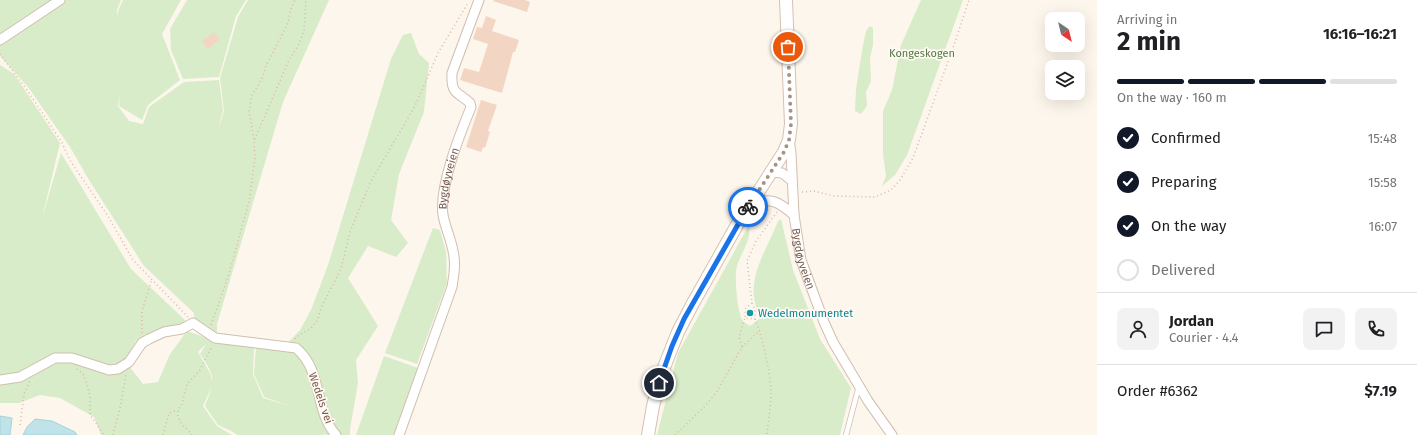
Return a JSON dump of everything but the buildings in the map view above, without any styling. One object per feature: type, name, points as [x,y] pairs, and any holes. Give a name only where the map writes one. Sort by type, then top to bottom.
[{"type":"street","points":[[0,40],[60,0]]},
{"type":"street","name":"Bygdøyveien","points":[[399,435],[452,287],[455,268],[453,250],[443,215],[443,195],[457,142],[471,106],[470,103],[461,97],[454,89],[452,73],[479,0]]},
{"type":"street","name":"Bygdøyveien","points":[[786,0],[791,124],[789,140],[791,153],[791,180],[794,215],[801,260],[833,342],[859,386],[892,435]]},
{"type":"street","points":[[648,435],[653,406],[661,375],[678,332],[751,203],[784,152],[789,140]]},
{"type":"street","points":[[771,172],[782,172],[791,180]]},
{"type":"street","name":"Bygdøyveien","points":[[751,203],[766,200],[776,202],[794,215]]},
{"type":"street","points":[[0,380],[20,377],[55,358],[72,358],[109,370],[118,369],[129,362],[142,343],[164,332],[182,329],[193,323],[215,338],[288,346]]},
{"type":"street","name":"Wedels vei","points":[[288,346],[296,348],[304,354],[312,368],[327,420],[336,435]]},
{"type":"lane","points":[[846,435],[859,386]]},
{"type":"path","points":[[192,435],[178,417],[178,410],[182,404],[186,384],[200,370],[215,338],[211,324],[228,277],[249,202],[255,158],[254,141],[249,112],[252,95],[263,77],[288,23],[291,9],[295,0]]},
{"type":"path","points":[[254,141],[282,73],[299,44],[304,31],[306,0]]},
{"type":"path","points":[[288,346],[299,335],[310,329],[317,321],[322,306],[341,269],[350,232],[370,183],[415,106],[436,57],[470,0]]},
{"type":"path","points":[[792,192],[814,191],[834,196],[875,197],[891,190],[900,180],[913,158],[969,0]]},
{"type":"path","points":[[0,54],[27,90],[61,141],[71,162],[108,216],[133,260],[188,316]]},
{"type":"path","points":[[767,435],[771,392],[760,331],[755,319],[755,310],[752,302],[747,261],[756,241],[779,209]]},
{"type":"path","points":[[142,335],[142,311],[152,279]]},
{"type":"path","points":[[742,347],[739,338],[745,318],[745,309],[752,302]]},
{"type":"path","points":[[745,318],[755,319]]},
{"type":"path","points":[[674,435],[704,407],[716,393],[742,347],[760,331]]},
{"type":"path","points":[[113,435],[129,362]]},
{"type":"path","points":[[77,369],[82,374],[87,384],[90,396],[90,415],[104,435]]},
{"type":"path","points":[[20,425],[24,394],[35,370]]},
{"type":"path","points":[[163,435],[169,413],[178,410]]},
{"type":"green space","points":[[0,0],[54,0],[0,36]]},
{"type":"green space","points":[[65,0],[121,0],[117,10],[117,17],[123,0],[181,0],[162,34],[180,80],[148,105],[142,120],[119,106],[120,95],[118,106],[129,121],[143,124],[149,107],[184,82],[219,80],[223,110],[218,130],[224,111],[220,78],[238,17],[248,0],[329,0],[283,102],[217,324],[217,335],[194,320],[194,313],[144,266],[89,180],[70,147],[28,87],[0,56],[0,44]]},
{"type":"green space","points":[[187,0],[246,0],[236,16],[219,77],[183,79],[171,50],[170,29]]},
{"type":"green space","name":"Kongeskogen","points":[[921,0],[963,0],[907,155],[895,175],[882,186],[886,176],[883,154],[883,111],[892,90],[901,45]]},
{"type":"green space","points":[[870,26],[873,28],[873,45],[870,58],[871,81],[866,92],[867,106],[861,114],[855,111],[856,89],[866,31]]},
{"type":"green space","points":[[411,33],[419,54],[429,63],[424,112],[399,174],[391,220],[408,243],[396,257],[368,246],[348,278],[378,326],[356,360],[358,383],[350,435],[237,435],[218,425],[205,406],[211,388],[203,406],[217,426],[232,435],[101,435],[94,417],[60,398],[40,395],[19,403],[0,403],[0,65],[14,74],[60,143],[43,215],[61,153],[131,269],[187,322],[136,341],[125,361],[143,384],[158,382],[170,354],[187,331],[210,339],[254,347],[253,374],[263,398],[290,406],[264,397],[254,374],[256,345],[283,348],[300,330],[311,310],[328,265],[391,59],[403,35]],"holes":[[[206,344],[200,354],[209,368],[212,381],[210,373],[198,352]]]},
{"type":"green space","points":[[781,219],[793,270],[820,339],[851,388],[840,435],[657,435],[678,353],[749,225],[750,230],[748,241],[736,271],[737,294],[739,310],[744,322],[750,326],[759,319],[754,298],[755,277],[778,221]]},
{"type":"green space","points":[[433,228],[440,230],[446,252],[447,283],[417,364],[385,353]]},
{"type":"green space","points":[[384,356],[418,368],[394,435],[356,435]]},
{"type":"water","points":[[0,416],[12,418],[10,435],[0,435]]},
{"type":"water","points":[[35,419],[52,421],[75,432],[77,435],[23,435],[27,427]]},
{"type":"way so far","points":[[748,207],[784,152],[789,140],[791,124],[788,47]]},
{"type":"place","name":"Wedelmonumentet","points":[[750,313]]},
{"type":"route","points":[[659,383],[666,361],[684,319],[748,207]]}]
